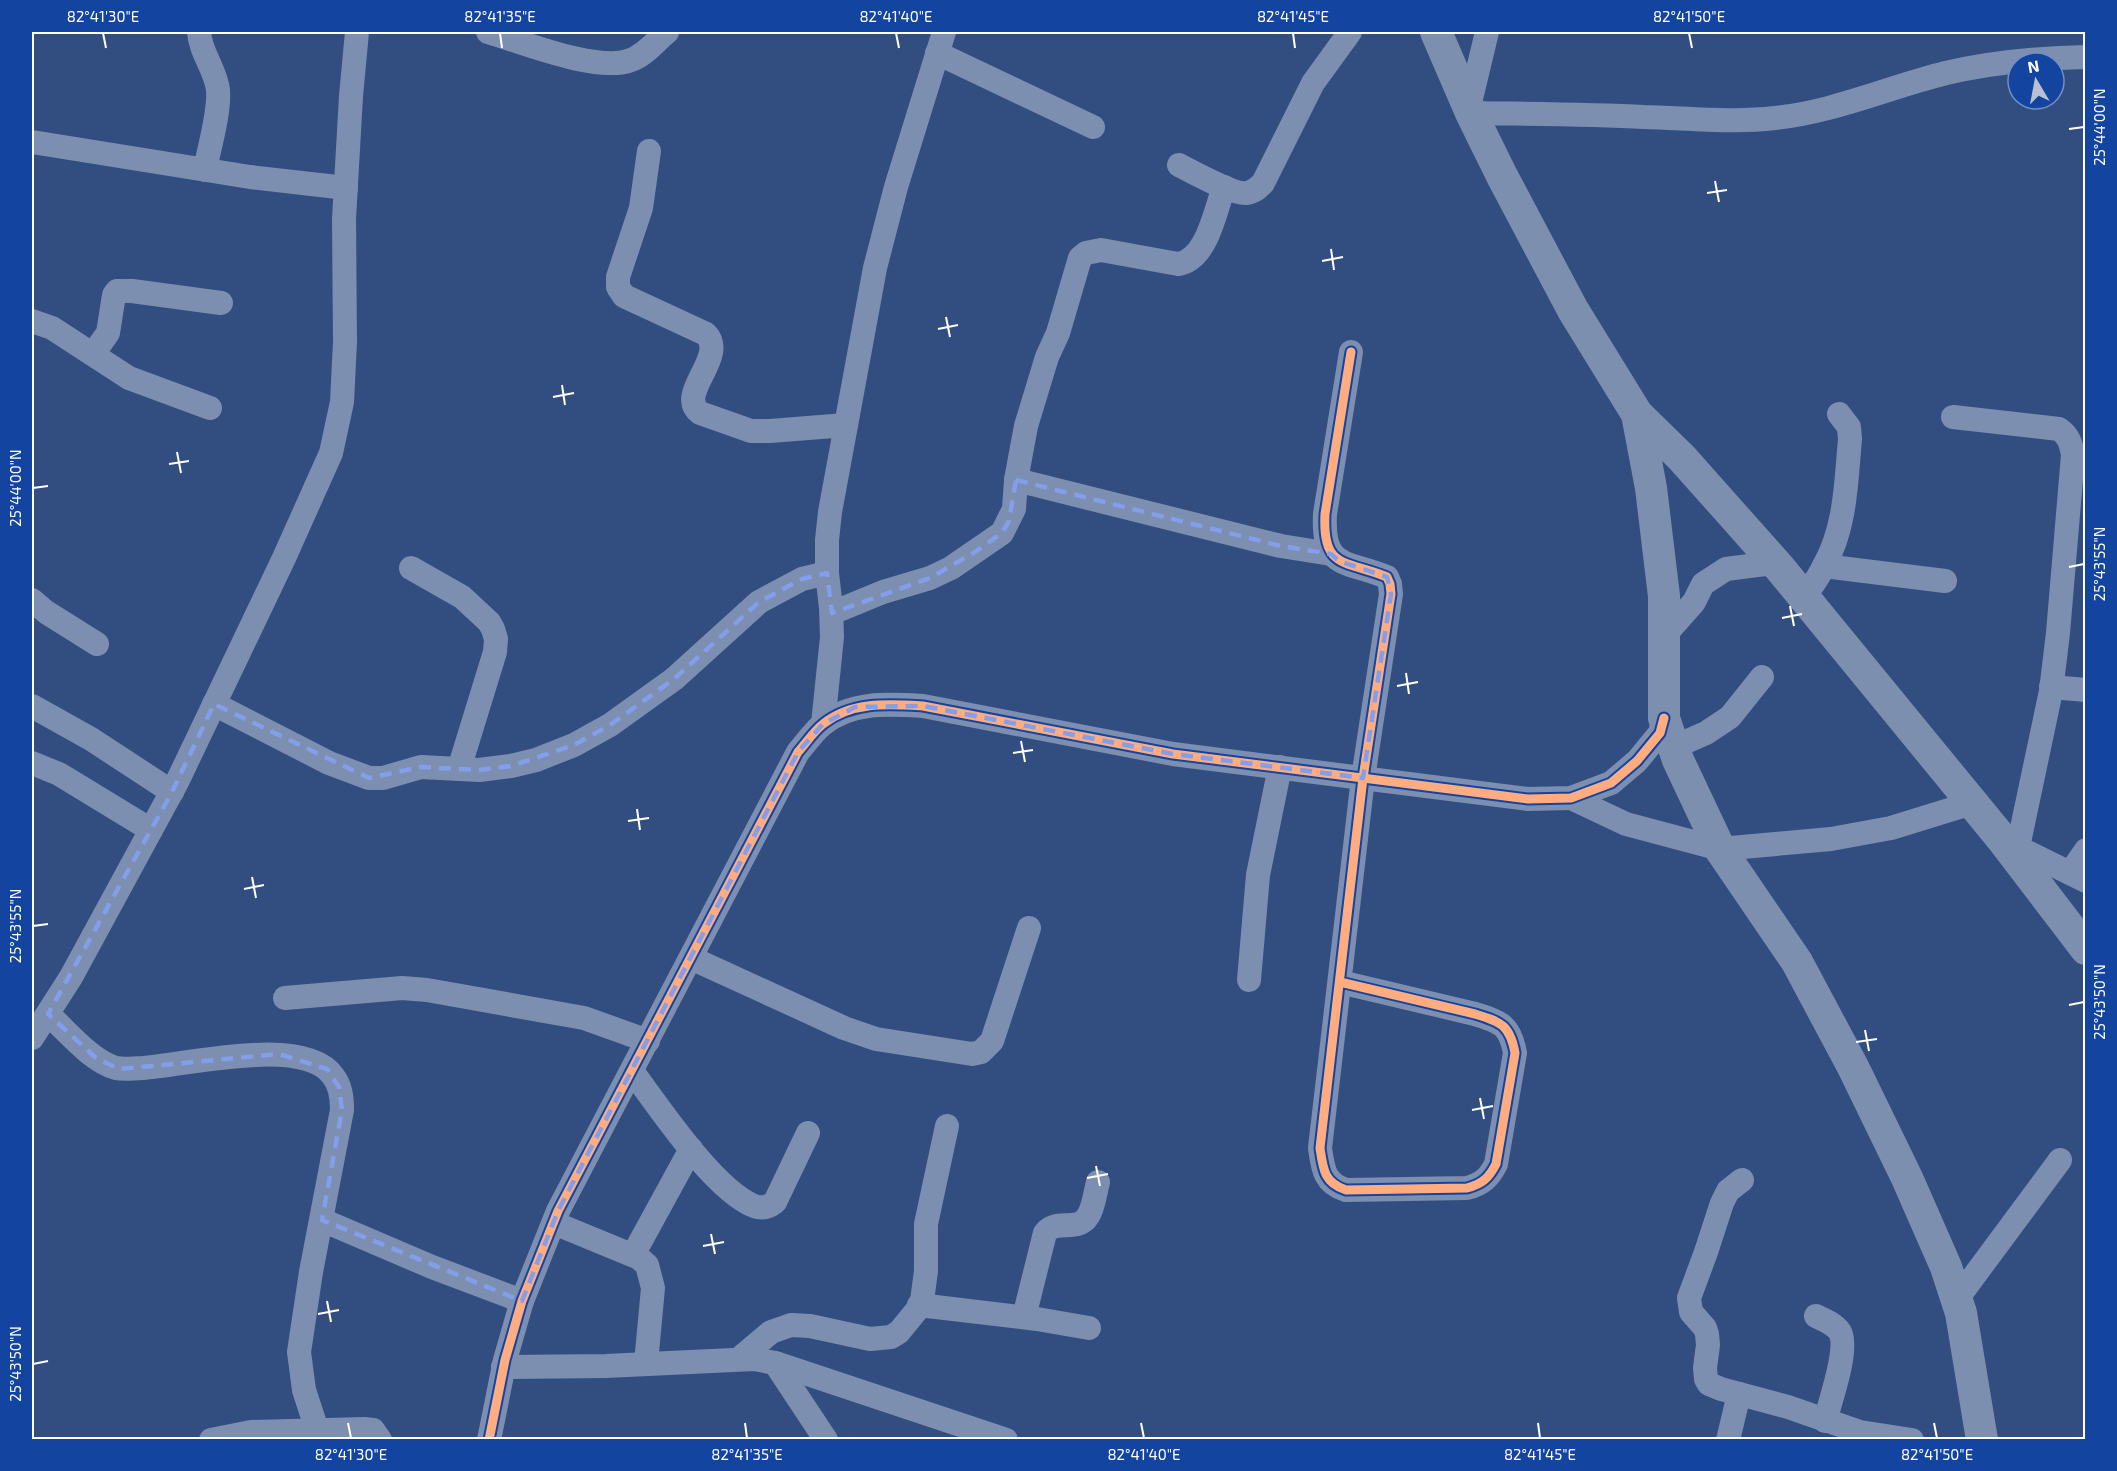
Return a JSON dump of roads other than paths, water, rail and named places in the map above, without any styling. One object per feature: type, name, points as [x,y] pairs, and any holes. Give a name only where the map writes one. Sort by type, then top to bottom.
[{"type":"main road","points":[[1436,32],[1470,110],[1573,310],[1637,414],[1682,458],[1779,567],[1972,803],[2010,843],[2085,949]]},
{"type":"main road","points":[[1637,414],[1657,535],[1664,596],[1669,732],[1720,849],[1797,962],[1848,1057],[1907,1178],[1946,1267],[1962,1313],[1982,1440]]},
{"type":"street","points":[[199,32],[203,51],[218,90],[205,170]]},
{"type":"street","points":[[317,1430],[303,1390],[299,1352],[311,1272],[342,1110],[339,1087],[327,1069],[302,1058],[279,1054],[241,1056],[162,1067],[119,1069],[96,1059],[37,1026],[71,977],[172,792],[289,548],[331,453],[342,402],[346,188],[357,32]]},
{"type":"street","points":[[488,32],[595,63],[630,61],[641,55],[658,35]]},
{"type":"street","points":[[1179,165],[1244,194],[1256,190],[1263,183],[1313,82],[1350,32]]},
{"type":"street","points":[[1487,32],[1470,110],[1746,121],[1819,110],[1945,74],[1993,63],[2030,58],[2085,57]]},
{"type":"street","points":[[823,724],[832,637],[832,613],[827,573],[830,512],[875,268],[896,187],[940,42],[1093,127]]},
{"type":"street","points":[[32,142],[205,170],[346,188]]},
{"type":"street","points":[[649,152],[641,208],[618,277],[618,287],[624,296],[706,334],[710,338],[712,351],[693,397],[696,410],[751,431],[846,424]]},
{"type":"street","points":[[832,613],[883,592],[930,578],[951,568],[1002,533],[1014,509],[1016,480],[1026,426],[1047,357],[1058,333],[1080,258],[1086,253],[1101,250],[1178,264],[1187,263],[1204,245],[1224,187]]},
{"type":"street","points":[[93,354],[108,333],[114,295],[117,291],[220,303]]},
{"type":"street","points":[[32,321],[52,328],[136,382],[210,408]]},
{"type":"street","points":[[1340,982],[1494,1020],[1509,1031],[1515,1053],[1496,1164],[1490,1176],[1479,1185],[1467,1188],[1346,1190],[1335,1186],[1326,1175],[1320,1148],[1363,778],[1391,594],[1390,584],[1386,577],[1339,561],[1331,554],[1324,531],[1324,514],[1351,352]]},
{"type":"street","points":[[1804,597],[1824,566],[1842,519],[1849,427],[1839,414]]},
{"type":"street","points":[[1953,417],[2059,429],[2066,434],[2071,443],[2078,500],[2051,687],[2010,843],[2078,877],[2085,850]]},
{"type":"street","points":[[1016,480],[1281,546],[1331,554]]},
{"type":"street","points":[[1664,636],[1694,602],[1704,584],[1726,569],[1765,564],[1779,567]]},
{"type":"street","points":[[1824,566],[1945,581]]},
{"type":"street","points":[[411,568],[462,597],[489,622],[496,639],[495,652],[459,769]]},
{"type":"street","points":[[214,704],[328,763],[369,778],[383,778],[421,767],[479,770],[511,766],[536,760],[574,745],[610,725],[674,679],[759,602],[802,579],[827,573]]},
{"type":"street","points":[[32,600],[46,612],[97,644]]},
{"type":"street","points":[[490,1439],[503,1367],[522,1301],[554,1223],[798,752],[823,724],[855,707],[888,704],[923,706],[1173,754],[1528,799],[1571,798],[1611,783],[1638,761],[1659,733],[1706,733],[1730,717],[1762,677]]},
{"type":"street","points":[[2051,687],[2085,690]]},
{"type":"street","points":[[33,712],[91,739],[172,792]]},
{"type":"street","points":[[32,763],[59,774],[151,830]]},
{"type":"street","points":[[1249,980],[1258,875],[1280,767]]},
{"type":"street","points":[[1571,798],[1626,824],[1720,849],[1841,837],[1891,828],[1972,803]]},
{"type":"street","points":[[691,958],[844,1028],[876,1039],[972,1054],[981,1053],[992,1041],[1029,928]]},
{"type":"street","points":[[285,998],[402,988],[427,990],[584,1018],[648,1041]]},
{"type":"street","points":[[632,1071],[691,1149],[730,1191],[754,1206],[763,1208],[775,1202],[808,1133]]},
{"type":"street","points":[[739,1359],[771,1332],[791,1325],[810,1326],[870,1339],[891,1337],[899,1332],[919,1305],[926,1271],[926,1224],[947,1126]]},
{"type":"street","points":[[633,1255],[691,1149]]},
{"type":"street","points":[[1957,1299],[2060,1160]]},
{"type":"street","points":[[1742,1180],[1728,1191],[1722,1203],[1707,1252],[1689,1298],[1691,1312],[1705,1328],[1707,1334],[1705,1368],[1709,1384],[1788,1407],[1860,1432],[1912,1440]]},
{"type":"street","points":[[1024,1317],[1045,1233],[1049,1227],[1056,1225],[1082,1223],[1088,1217],[1098,1182]]},
{"type":"street","points":[[322,1220],[432,1267],[522,1301]]},
{"type":"street","points":[[554,1223],[633,1255],[648,1265],[653,1288],[646,1363]]},
{"type":"street","points":[[919,1305],[1024,1317],[1089,1328]]},
{"type":"street","points":[[1816,1316],[1833,1324],[1839,1331],[1842,1341],[1825,1421]]},
{"type":"street","points":[[503,1367],[754,1359],[775,1363],[975,1435],[1006,1440]]},
{"type":"street","points":[[775,1363],[826,1440]]},
{"type":"street","points":[[1728,1440],[1739,1394]]},
{"type":"street","points":[[211,1440],[251,1432],[364,1429],[373,1430],[380,1440]]}]
